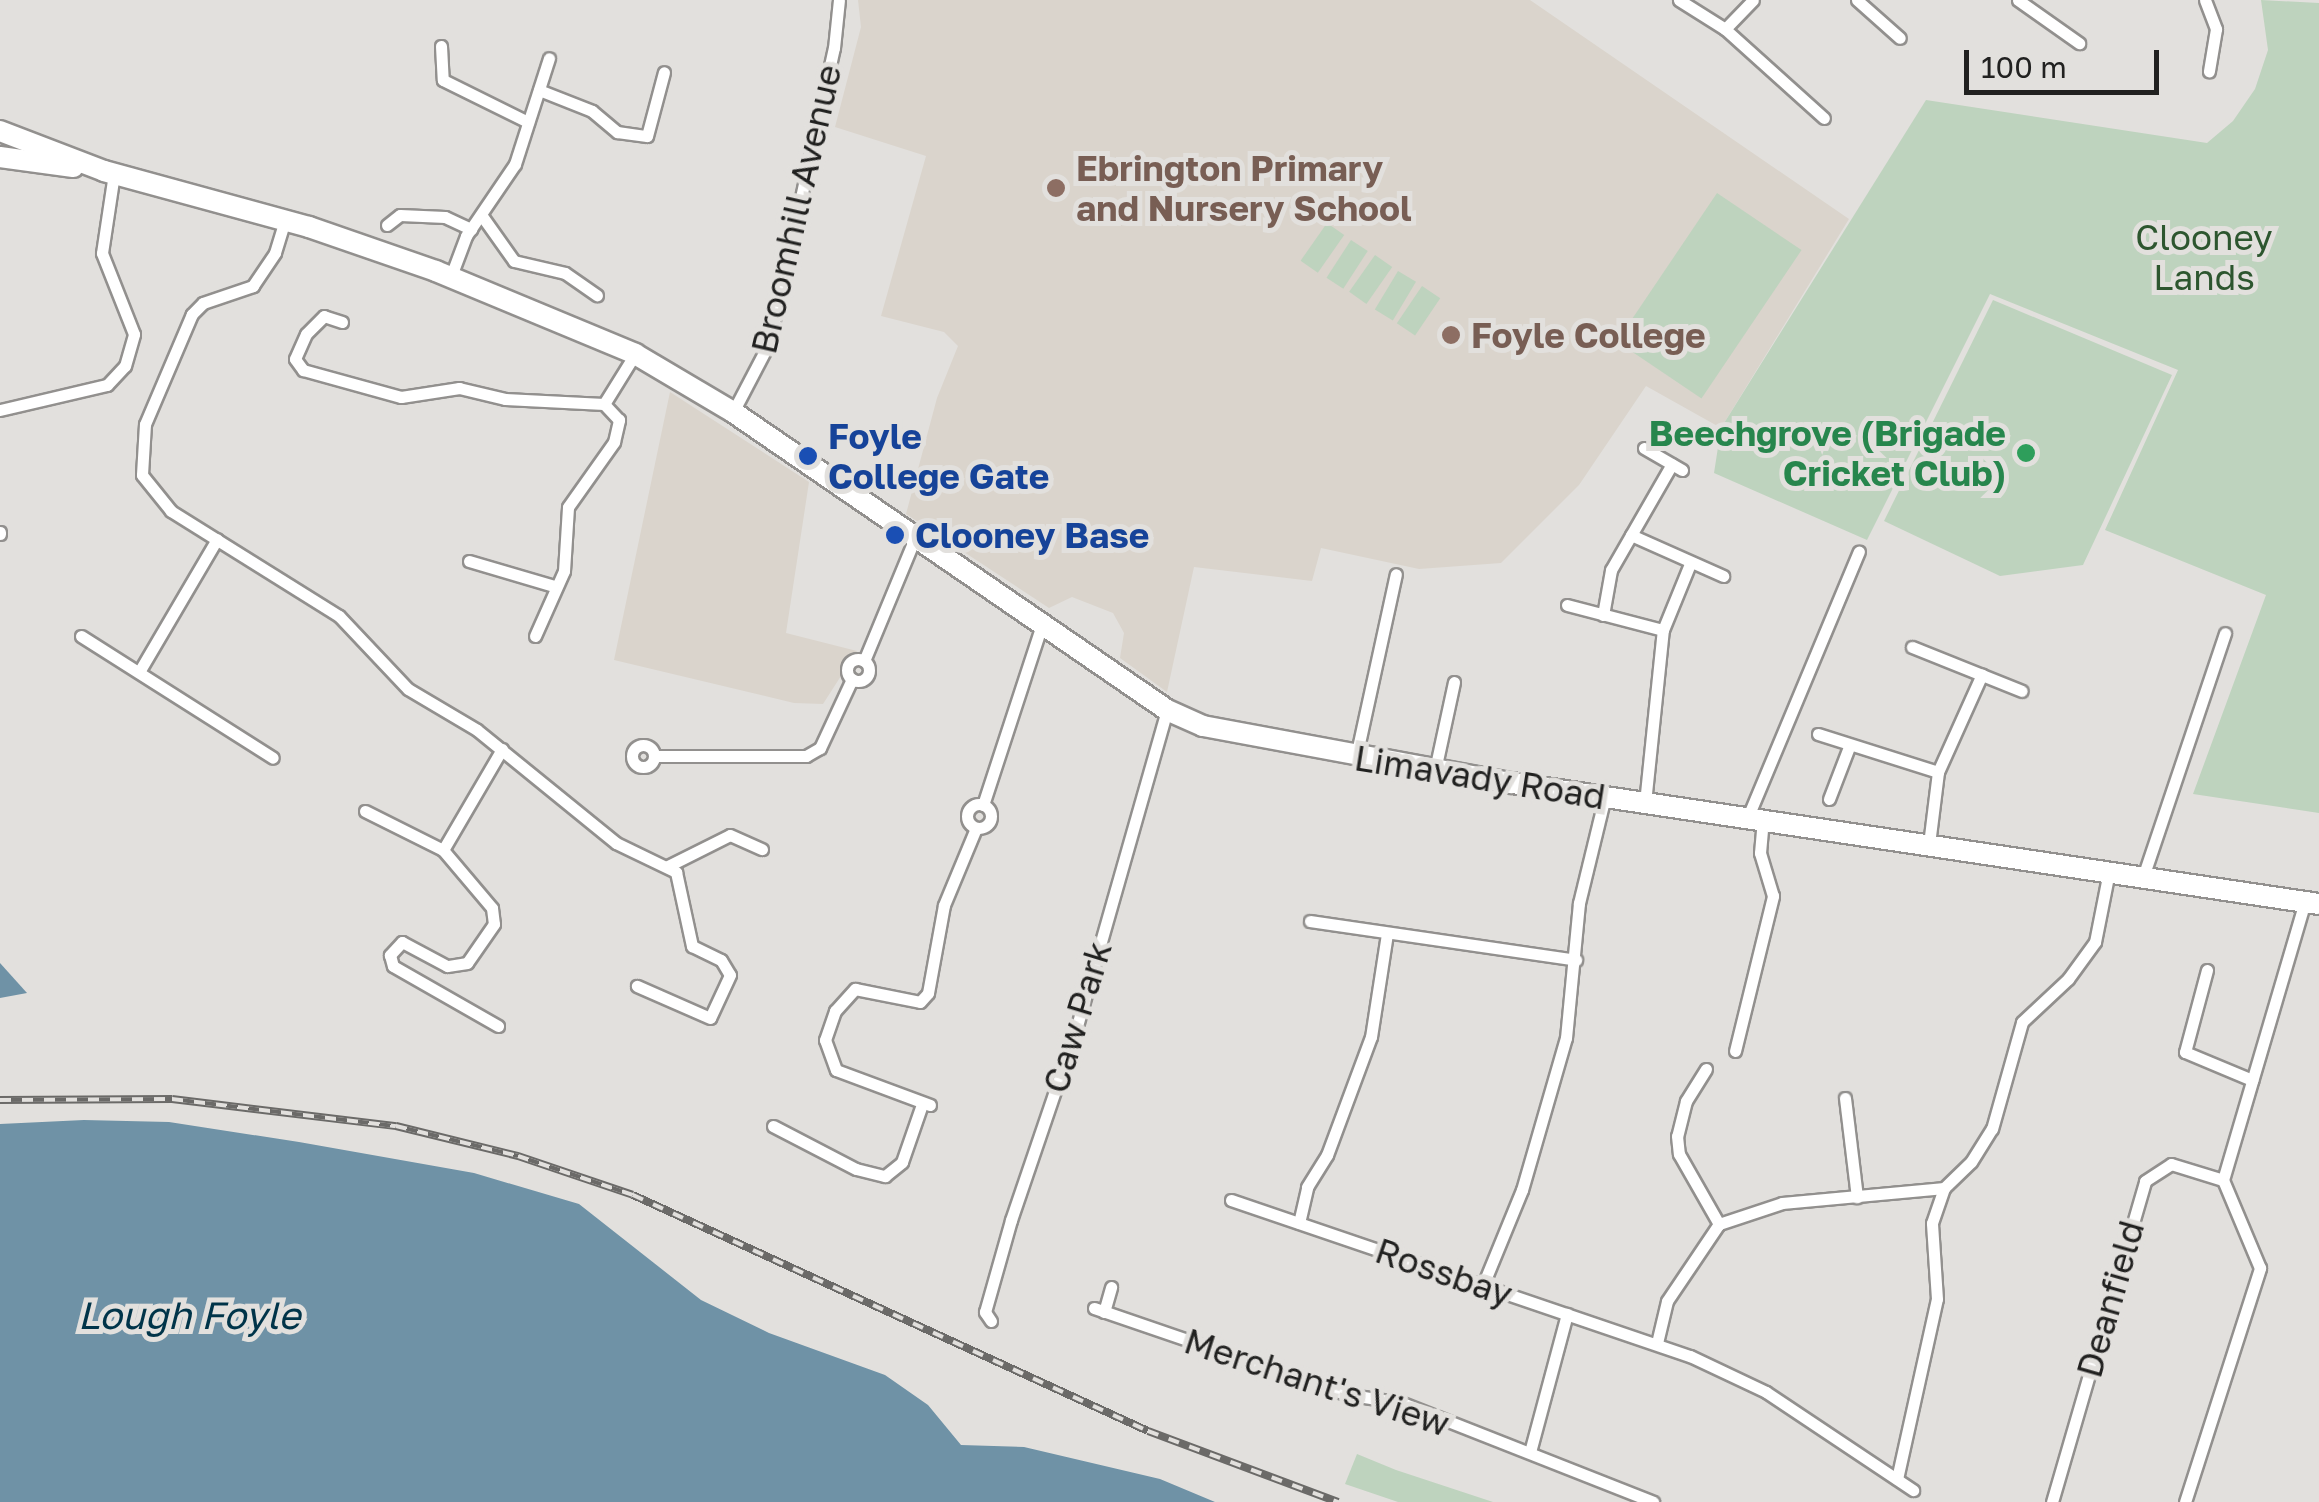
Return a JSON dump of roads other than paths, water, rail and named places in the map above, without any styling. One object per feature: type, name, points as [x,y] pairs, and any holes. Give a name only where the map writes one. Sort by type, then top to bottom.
[{"type":"highway","points":[[0,131],[109,172]]},
{"type":"highway","points":[[0,157],[109,172]]},
{"type":"highway","name":"Limavady Road","points":[[109,172],[285,220],[452,276],[635,354],[733,412],[1166,710],[1234,736],[1645,803],[2144,874],[2312,903]]},
{"type":"street","name":"Broomhill Avenue","points":[[733,412],[769,343],[834,48],[838,0]]},
{"type":"street","points":[[1679,0],[1725,28],[1824,118]]},
{"type":"street","points":[[1725,28],[1754,0]]},
{"type":"street","points":[[1856,0],[1900,38]]},
{"type":"street","points":[[2018,0],[2079,43]]},
{"type":"street","points":[[2206,0],[2216,29],[2208,70]]},
{"type":"street","points":[[442,46],[443,80],[528,122]]},
{"type":"street","points":[[452,276],[470,230],[515,164],[549,58]]},
{"type":"street","points":[[539,90],[592,112],[616,132],[647,136],[655,126],[664,72]]},
{"type":"street","points":[[0,410],[106,384],[126,366],[134,334],[102,253],[109,172]]},
{"type":"street","points":[[387,225],[400,215],[445,217],[470,230]]},
{"type":"street","points":[[482,216],[514,261],[566,273],[597,294]]},
{"type":"street","points":[[285,220],[276,253],[254,286],[203,303],[192,314],[139,448],[142,475],[154,495],[339,616],[408,689],[502,749],[616,843],[668,866],[681,880],[692,946],[721,960],[730,975],[710,1018],[636,986]]},
{"type":"street","points":[[342,322],[324,316],[306,334],[295,359],[302,370],[401,397],[459,388],[505,400],[604,404],[619,420],[614,442],[568,506],[564,571],[534,636]]},
{"type":"street","points":[[604,404],[635,354]]},
{"type":"street","points":[[1603,615],[1611,570],[1677,467],[1644,448]]},
{"type":"street","points":[[1631,535],[1722,576]]},
{"type":"street","points":[[654,756],[806,756],[820,748],[852,679],[848,666],[864,661],[916,538]]},
{"type":"street","points":[[139,672],[217,539]]},
{"type":"street","points":[[1736,1051],[1773,896],[1755,820],[1859,551]]},
{"type":"street","points":[[470,560],[554,586]]},
{"type":"street","points":[[1645,803],[1663,630],[1690,564]]},
{"type":"street","points":[[1356,757],[1396,574]]},
{"type":"street","points":[[1566,606],[1663,630]]},
{"type":"street","points":[[773,1126],[856,1169],[885,1176],[902,1162],[926,1106],[836,1070],[824,1040],[835,1011],[855,989],[920,1002],[928,993],[944,905],[976,828],[968,813],[983,805],[1042,624]]},
{"type":"street","points":[[2144,874],[2225,633]]},
{"type":"street","points":[[82,636],[274,758]]},
{"type":"street","points":[[1912,647],[2022,690]]},
{"type":"street","points":[[1929,844],[1938,772],[1982,674]]},
{"type":"street","points":[[1435,770],[1454,682]]},
{"type":"street","name":"Caw Park","points":[[990,1320],[985,1312],[1011,1220],[1077,1026],[1166,710]]},
{"type":"street","points":[[1818,734],[1938,772]]},
{"type":"street","points":[[1829,799],[1850,747]]},
{"type":"street","points":[[443,850],[502,749]]},
{"type":"street","points":[[1483,1286],[1544,1120],[1566,1038],[1579,903],[1605,796]]},
{"type":"street","points":[[365,811],[443,850],[479,886],[494,924],[468,963],[448,966],[402,942],[390,955],[393,966],[498,1026]]},
{"type":"street","points":[[668,866],[730,834],[762,849]]},
{"type":"street","points":[[1896,1479],[1937,1299],[1932,1223],[1944,1188],[1992,1129],[2022,1022],[2068,979],[2095,942],[2109,869]]},
{"type":"street","points":[[2185,1502],[2260,1268],[2223,1180],[2312,903]]},
{"type":"street","points":[[1310,922],[1576,960]]},
{"type":"street","points":[[1299,1223],[1308,1187],[1327,1155],[1371,1037],[1386,934]]},
{"type":"street","points":[[2207,970],[2185,1052],[2252,1080]]},
{"type":"street","points":[[1706,1070],[1686,1101],[1677,1136],[1679,1154],[1719,1224]]},
{"type":"street","points":[[1844,1098],[1858,1197]]},
{"type":"street","name":"Deanfield","points":[[2052,1502],[2145,1181],[2171,1164],[2223,1180]]},
{"type":"street","points":[[1657,1343],[1685,1268],[1719,1224],[1782,1203],[1944,1188]]},
{"type":"street","name":"Rossbay","points":[[1231,1200],[1657,1343],[1766,1392],[1913,1490]]},
{"type":"street","name":"Merchant's View","points":[[1111,1287],[1099,1310],[1345,1394],[1402,1403],[1653,1502]]},
{"type":"street","points":[[1530,1452],[1568,1314]]},
{"type":"water","points":[[0,963],[27,993],[0,998]]},
{"type":"water","name":"Lough Foyle","points":[[84,1120],[169,1122],[299,1142],[474,1173],[579,1204],[701,1300],[769,1333],[885,1375],[928,1405],[961,1445],[1024,1447],[1160,1479],[1215,1502],[0,1502],[0,1124]]},
{"type":"railway","points":[[0,1100],[172,1099],[396,1126],[518,1156],[633,1195],[1148,1431],[1338,1502]]},
{"type":"place","name":"Ebrington Primary and Nursery School","points":[[1056,188]]},
{"type":"place","name":"Foyle College","points":[[1451,335]]},
{"type":"place","name":"Beechgrove (Brigade Cricket Club)","points":[[2026,453]]},
{"type":"place","name":"Foyle College Gate","points":[[808,456]]},
{"type":"place","name":"Clooney Base","points":[[895,535]]},
{"type":"park label","name":"Clooney Lands","points":[[2204,257]]}]
